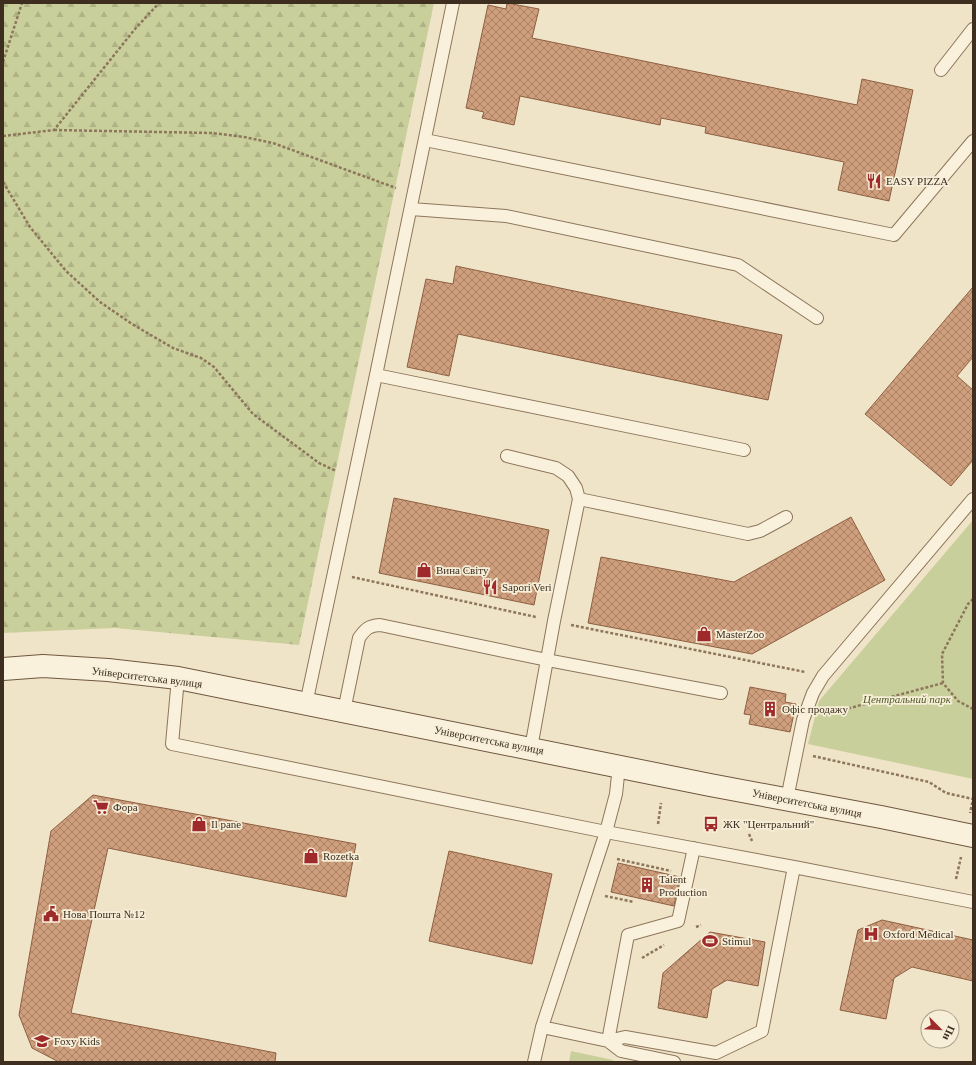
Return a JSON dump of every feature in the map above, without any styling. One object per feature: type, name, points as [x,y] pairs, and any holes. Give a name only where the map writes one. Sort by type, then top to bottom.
[{"type":"main road","name":"Університетська вулиця","points":[[3,668],[43,666],[108,670],[178,678],[969,835]]},
{"type":"lane","points":[[306,704],[453,3]]},
{"type":"lane","points":[[941,70],[973,29]]},
{"type":"lane","points":[[425,140],[894,235],[973,141]]},
{"type":"lane","points":[[411,209],[506,216],[738,265],[817,318]]},
{"type":"lane","points":[[376,375],[744,450]]},
{"type":"lane","points":[[507,456],[556,468],[568,476],[576,488],[579,499],[554,621],[531,748]]},
{"type":"lane","points":[[579,499],[748,534],[760,531],[786,517]]},
{"type":"lane","points":[[787,800],[803,720],[813,693],[823,676],[973,499]]},
{"type":"lane","points":[[344,711],[359,638],[370,626],[380,626],[721,693]]},
{"type":"lane","points":[[178,678],[172,744],[606,832],[794,866],[973,902]]},
{"type":"lane","points":[[534,1062],[542,1026],[606,832],[616,794],[619,766]]},
{"type":"lane","points":[[608,1042],[628,935],[678,921],[694,848]]},
{"type":"lane","points":[[608,1042],[625,1037],[716,1053],[762,1031],[794,866]]},
{"type":"lane","points":[[542,1026],[608,1042],[621,1051],[674,1062]]},
{"type":"path","points":[[3,62],[22,3]]},
{"type":"path","points":[[54,130],[135,29],[159,3]]},
{"type":"path","points":[[3,136],[54,130],[212,133],[244,137],[272,143],[414,194]]},
{"type":"path","points":[[3,182],[34,233],[66,271],[100,302],[132,324],[172,348],[201,358],[214,367],[253,414],[319,463],[354,478]]},
{"type":"path","points":[[334,573],[554,621],[823,676]]},
{"type":"path","points":[[973,598],[968,604],[942,654],[943,683],[958,701],[973,709]]},
{"type":"path","points":[[803,720],[943,683]]},
{"type":"path","points":[[796,752],[929,782],[946,793],[973,799],[969,835],[957,873]]},
{"type":"path","points":[[611,858],[678,872]]},
{"type":"path","points":[[649,870],[650,866]]},
{"type":"path","points":[[603,895],[634,902]]},
{"type":"path","points":[[694,928],[701,925]]},
{"type":"path","points":[[641,965],[642,957],[668,943]]},
{"type":"green space","points":[[3,3],[434,3],[299,645],[115,628],[3,633]]},
{"type":"green space","name":"Центральний парк","points":[[973,520],[973,779],[808,744],[819,701]]},
{"type":"green space","points":[[571,1051],[613,1060],[613,1062],[569,1062]]},
{"type":"building","points":[[507,3],[539,9],[532,38],[857,105],[862,79],[913,90],[889,201],[838,190],[844,162],[705,133],[706,127],[661,118],[660,125],[520,96],[514,125],[482,118],[484,112],[466,108],[488,5],[506,9]]},
{"type":"building","points":[[456,266],[782,335],[768,400],[458,334],[449,376],[407,367],[426,279],[453,284]]},
{"type":"building","points":[[973,287],[973,357],[957,376],[973,390],[973,460],[951,486],[865,414]]},
{"type":"building","points":[[394,498],[549,530],[534,605],[379,573]]},
{"type":"building","points":[[851,517],[885,580],[752,654],[588,623],[601,557],[734,582]]},
{"type":"building","name":"Офіс продажу","points":[[750,687],[786,694],[785,702],[796,704],[790,732],[749,724],[751,715],[744,714]]},
{"type":"building","points":[[93,795],[356,844],[346,897],[108,848],[71,1013],[276,1053],[275,1062],[59,1062],[32,1048],[19,1015],[51,831]]},
{"type":"building","points":[[449,851],[552,874],[532,964],[429,941]]},
{"type":"building","name":"Talent Production","points":[[618,863],[680,877],[674,906],[611,892]]},
{"type":"building","points":[[882,920],[973,940],[973,981],[912,967],[894,978],[886,1019],[840,1010],[858,930]]},
{"type":"building","points":[[710,932],[765,942],[758,986],[727,980],[712,989],[707,1018],[658,1008],[663,973]]},
{"type":"place","name":"EASY PIZZA","points":[[874,181]]},
{"type":"place","name":"Вина Світу","points":[[424,570]]},
{"type":"place","name":"Sapori Veri","points":[[490,587]]},
{"type":"place","name":"MasterZoo","points":[[704,634]]},
{"type":"place","name":"Офіс продажу","points":[[770,709]]},
{"type":"place","name":"Фора","points":[[101,807]]},
{"type":"place","name":"Il pane","points":[[199,824]]},
{"type":"place","name":"ЖК \"Центральний\"","points":[[711,824]]},
{"type":"place","name":"Rozetka","points":[[311,856]]},
{"type":"place","name":"Talent Production","points":[[647,885]]},
{"type":"place","name":"Нова Пошта №12","points":[[51,914]]},
{"type":"place","name":"Oxford Medical","points":[[871,934]]},
{"type":"place","name":"Stimul","points":[[710,941]]},
{"type":"place","name":"Foxy Kids","points":[[42,1041]]}]
